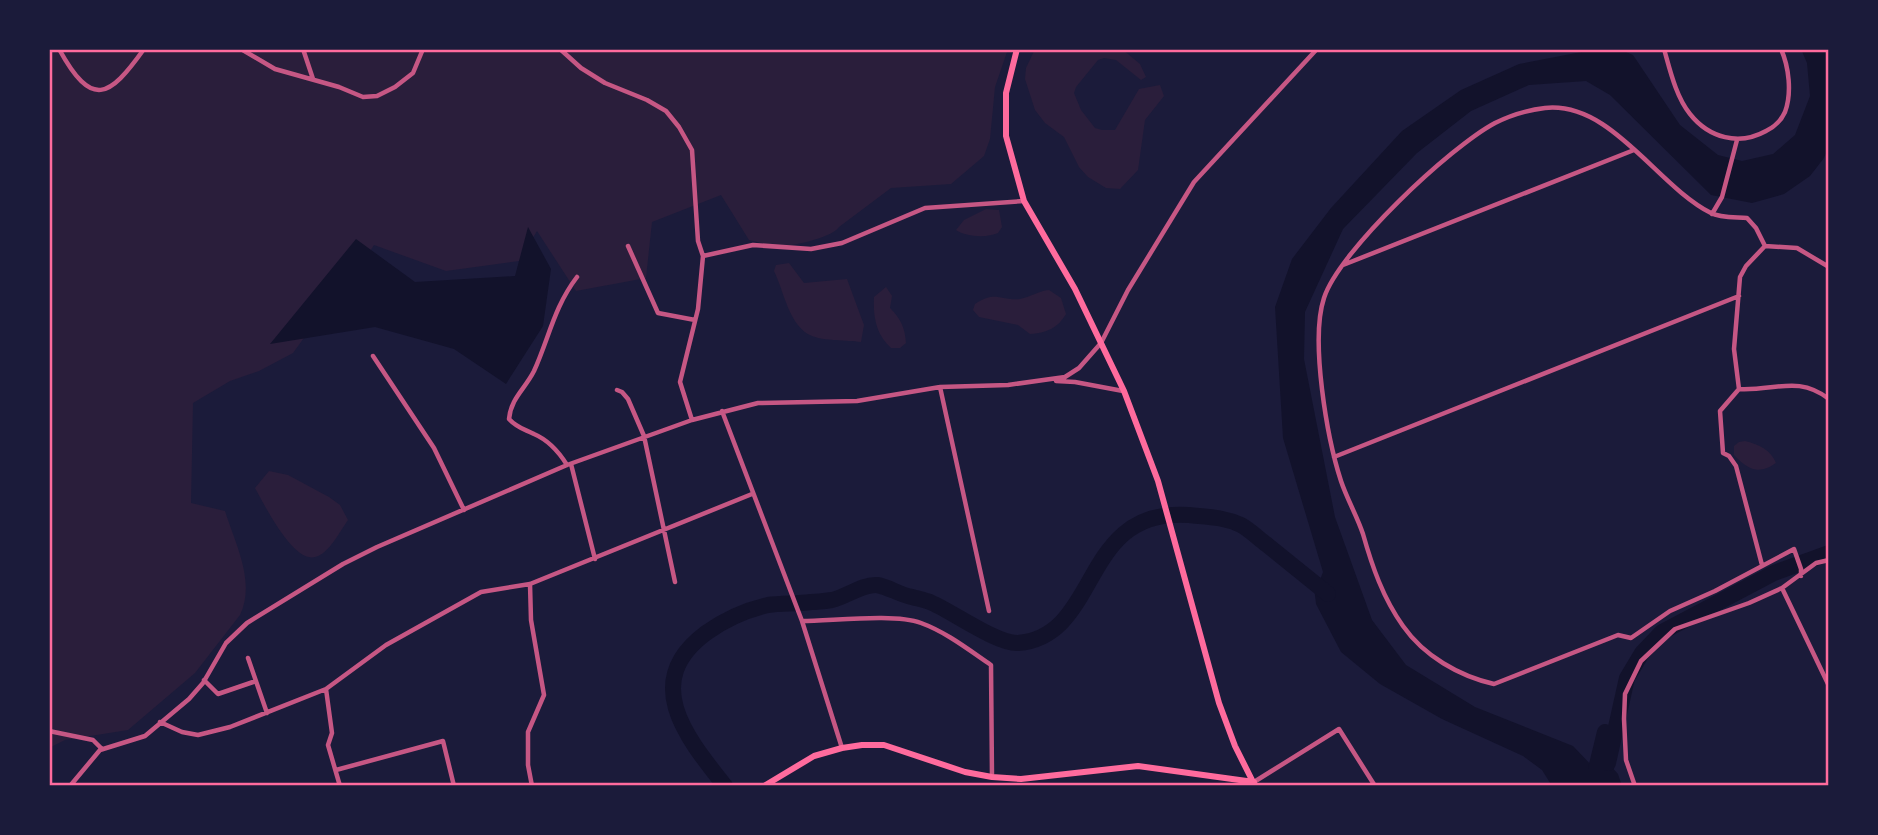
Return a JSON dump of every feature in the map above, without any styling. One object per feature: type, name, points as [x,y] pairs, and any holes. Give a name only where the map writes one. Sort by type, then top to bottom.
[{"type":"main road","points":[[1017,49],[1006,93],[1006,136],[1024,201],[1075,289],[1124,391],[1158,481],[1219,703],[1254,784]]},
{"type":"main road","points":[[768,785],[814,757],[862,745],[884,746],[965,772],[992,777],[1021,779],[1138,766],[1254,784]]},
{"type":"street","points":[[59,49],[79,80],[89,89],[101,92],[124,77],[144,49]]},
{"type":"street","points":[[241,49],[275,69],[340,87],[363,97],[377,96],[395,87],[413,73],[423,49]]},
{"type":"street","points":[[303,49],[313,79]]},
{"type":"street","points":[[560,49],[581,68],[604,83],[648,100],[666,111],[692,149],[698,241],[703,256],[695,320],[680,382],[692,420]]},
{"type":"street","points":[[1048,381],[1065,377],[1079,368],[1101,343],[1128,289],[1194,182],[1317,49]]},
{"type":"street","points":[[1664,49],[1673,80],[1688,113],[1701,126],[1715,134],[1737,140],[1769,130],[1784,113],[1788,80],[1781,49]]},
{"type":"street","points":[[1765,246],[1747,218],[1712,214],[1669,184],[1634,150],[1593,119],[1571,109],[1549,107],[1516,115],[1496,122],[1460,146],[1364,239],[1334,275],[1324,299],[1319,337],[1323,395],[1341,482],[1389,603],[1403,627],[1419,645],[1439,661],[1477,680],[1494,684],[1618,635],[1631,638],[1670,611],[1715,591],[1794,549],[1801,576]]},
{"type":"street","points":[[1712,214],[1722,197],[1737,140]]},
{"type":"street","points":[[1342,265],[1634,150]]},
{"type":"street","points":[[703,256],[752,245],[803,249],[842,243],[925,208],[1024,201]]},
{"type":"street","points":[[628,246],[658,313],[695,320]]},
{"type":"street","points":[[1765,246],[1797,248],[1829,267]]},
{"type":"street","points":[[1762,565],[1736,466],[1729,456],[1723,453],[1720,411],[1739,389],[1734,349],[1740,277],[1746,266],[1765,246]]},
{"type":"street","points":[[577,276],[562,296],[533,374],[515,397],[509,419],[516,426],[549,444],[569,465],[596,559]]},
{"type":"street","points":[[1334,457],[1739,296]]},
{"type":"street","points":[[373,356],[434,448],[464,510]]},
{"type":"street","points":[[71,786],[86,764],[102,749],[145,736],[189,699],[226,643],[247,623],[343,564],[569,465],[644,436],[722,411],[758,403],[857,401],[940,387],[1048,381],[1075,382],[1124,391]]},
{"type":"street","points":[[1739,389],[1753,390],[1796,384],[1818,391],[1829,399]]},
{"type":"street","points":[[940,387],[989,611]]},
{"type":"street","points":[[617,390],[628,399],[644,436],[675,582]]},
{"type":"street","points":[[722,411],[802,621],[842,748]]},
{"type":"street","points":[[160,722],[182,732],[198,734],[230,727],[267,713],[326,689],[386,645],[481,593],[530,584],[752,494]]},
{"type":"street","points":[[1635,786],[1626,760],[1625,694],[1641,661],[1675,629],[1749,603],[1782,588],[1815,564],[1829,560]]},
{"type":"street","points":[[530,584],[531,620],[544,695],[528,732],[528,765],[532,786]]},
{"type":"street","points":[[1782,588],[1829,686]]},
{"type":"street","points":[[802,621],[919,621],[991,665],[992,777]]},
{"type":"street","points":[[248,657],[267,713]]},
{"type":"street","points":[[204,680],[218,694],[256,681]]},
{"type":"street","points":[[326,689],[332,733],[328,745],[340,786]]},
{"type":"street","points":[[1254,784],[1339,729],[1375,786]]},
{"type":"street","points":[[49,732],[93,740],[102,749]]},
{"type":"street","points":[[336,770],[443,741],[454,786]]},
{"type":"shaded area","points":[[49,49],[1008,49],[995,87],[990,139],[984,156],[951,184],[891,188],[835,231],[810,241],[782,246],[749,240],[721,195],[652,222],[646,278],[576,291],[537,231],[519,261],[446,271],[374,245],[346,288],[322,313],[293,353],[259,371],[230,381],[193,403],[191,503],[225,511],[245,576],[246,589],[240,615],[195,673],[128,730],[65,740],[49,748]]},
{"type":"shaded area","points":[[1035,49],[1122,49],[1140,64],[1146,77],[1141,80],[1116,60],[1098,60],[1076,87],[1074,93],[1081,110],[1095,128],[1115,130],[1139,89],[1160,85],[1164,96],[1145,120],[1138,170],[1120,189],[1106,188],[1088,177],[1079,167],[1064,137],[1045,123],[1035,110],[1025,79],[1026,68]]},
{"type":"shaded area","points":[[1597,49],[1619,49],[1633,55],[1680,125],[1718,155],[1742,161],[1773,154],[1795,135],[1810,96],[1807,63],[1801,49],[1829,49],[1829,146],[1824,158],[1810,176],[1784,194],[1752,203],[1711,195],[1610,95],[1586,81],[1529,85],[1471,111],[1417,153],[1343,229],[1305,312],[1304,359],[1335,517],[1372,620],[1406,665],[1475,707],[1573,746],[1596,770],[1603,770],[1608,763],[1618,774],[1622,786],[1552,786],[1542,770],[1523,756],[1442,719],[1380,684],[1341,652],[1316,604],[1313,578],[1320,580],[1323,572],[1283,438],[1275,307],[1292,259],[1331,208],[1402,131],[1461,90],[1519,64]]},
{"type":"shaded area","points":[[986,209],[999,210],[1002,227],[998,233],[977,236],[956,230],[964,220]]},
{"type":"shaded area","points":[[528,227],[551,269],[543,326],[506,384],[454,349],[375,327],[270,344],[356,239],[415,282],[515,276]]},
{"type":"shaded area","points":[[789,263],[804,283],[847,279],[864,325],[861,342],[817,338],[798,325],[788,308],[774,271],[776,265]]},
{"type":"shaded area","points":[[886,287],[892,296],[890,308],[900,320],[905,333],[906,343],[900,348],[891,348],[886,343],[875,318],[874,297]]},
{"type":"shaded area","points":[[1049,290],[1061,298],[1066,314],[1051,329],[1041,332],[1030,334],[1018,325],[979,317],[973,310],[975,304],[988,298],[1020,299]]},
{"type":"shaded area","points":[[1745,441],[1764,448],[1776,463],[1759,470],[1744,464],[1734,455],[1734,446]]},
{"type":"shaded area","points":[[269,471],[288,475],[340,505],[348,520],[320,555],[306,556],[298,551],[272,518],[255,488]]},
{"type":"waterway","points":[[725,786],[685,729],[676,710],[673,690],[676,671],[686,652],[706,633],[752,610],[768,605],[832,600],[866,586],[877,585],[932,603],[987,633],[1018,643],[1045,635],[1065,619],[1109,550],[1128,531],[1154,518],[1189,515],[1222,519],[1241,525],[1328,594]]},
{"type":"waterway","points":[[1596,786],[1596,769],[1605,732],[1608,763],[1627,678],[1642,653],[1662,632],[1774,573],[1829,553]]}]
